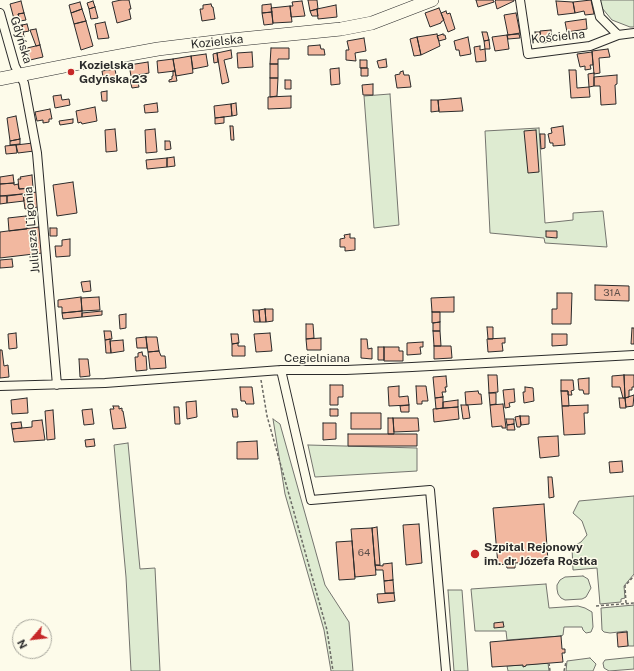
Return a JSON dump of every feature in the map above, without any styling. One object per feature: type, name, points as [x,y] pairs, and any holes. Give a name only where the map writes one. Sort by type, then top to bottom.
[{"type":"main road","name":"Kozielska","points":[[0,79],[158,49],[231,40],[341,30],[372,23],[432,0]]},
{"type":"street","name":"Kościelna","points":[[520,0],[528,54],[590,46],[618,34],[634,33]]},
{"type":"street","points":[[596,0],[600,17],[618,34]]},
{"type":"street","name":"Gdyńska","points":[[0,13],[15,66],[20,75]]},
{"type":"street","name":"Juliusza Ligonia","points":[[20,75],[24,83],[38,153],[56,385]]},
{"type":"street","name":"Cegielniana","points":[[0,386],[105,383],[281,370],[405,368],[634,355]]},
{"type":"street","points":[[281,370],[311,500],[430,490],[446,671]]},
{"type":"path","points":[[260,372],[267,416],[327,630],[333,671]]},
{"type":"path","points":[[626,603],[624,586],[634,576]]},
{"type":"path","points":[[596,606],[634,603]]},
{"type":"path","points":[[564,671],[566,662]]},
{"type":"path","points":[[549,663],[550,671]]},
{"type":"green space","points":[[599,0],[634,0],[634,27],[630,27],[612,20],[602,8]]},
{"type":"green space","points":[[390,94],[399,225],[374,228],[364,96]]},
{"type":"green space","points":[[539,128],[545,223],[573,220],[573,213],[603,211],[607,247],[545,243],[544,238],[490,233],[485,131]]},
{"type":"green space","points":[[273,419],[280,424],[325,585],[349,622],[353,671],[331,671],[324,630],[285,494]]},
{"type":"green space","points":[[128,443],[140,569],[155,568],[160,671],[131,671],[126,577],[114,445]]},
{"type":"green space","points":[[308,445],[417,448],[417,471],[315,477]]},
{"type":"green space","points":[[634,496],[634,574],[624,586],[625,598],[621,599],[621,602],[600,604],[597,568],[573,570],[572,547],[581,542],[587,535],[582,521],[573,513],[579,501]]},
{"type":"green space","points":[[583,576],[588,579],[591,588],[586,597],[582,599],[565,600],[561,598],[557,589],[557,585],[560,580],[565,577]]},
{"type":"green space","points":[[546,584],[549,608],[578,606],[592,612],[593,627],[591,632],[586,633],[582,627],[564,627],[563,635],[561,636],[507,640],[506,631],[475,631],[471,589]]},
{"type":"green space","points":[[448,590],[462,590],[468,671],[454,671]]},
{"type":"green space","points":[[634,605],[634,646],[628,646],[627,631],[610,633],[602,630],[601,608]]},
{"type":"green space","points":[[634,657],[634,669],[609,671],[604,668],[603,663],[605,660]]},
{"type":"green space","points":[[590,658],[596,664],[593,671],[566,671],[567,661]]},
{"type":"green space","points":[[548,663],[549,671],[508,671],[507,666]]},
{"type":"building","points":[[129,0],[131,19],[117,23],[112,2]]},
{"type":"building","points":[[308,0],[317,0],[318,9],[310,11]]},
{"type":"building","points":[[476,0],[493,0],[494,2],[478,7]]},
{"type":"building","points":[[496,0],[514,0],[514,1],[497,9]]},
{"type":"building","points":[[591,0],[594,14],[585,15],[584,11],[575,13],[573,2]]},
{"type":"building","points":[[21,1],[24,13],[18,14],[19,17],[14,19],[10,4]]},
{"type":"building","points":[[93,1],[95,7],[89,9],[87,3]]},
{"type":"building","points":[[302,1],[305,16],[291,17],[290,6],[293,6],[292,2]]},
{"type":"building","points":[[556,1],[573,2],[575,13],[558,15]]},
{"type":"building","points":[[80,2],[82,9],[71,13],[69,5]]},
{"type":"building","points":[[211,4],[215,19],[202,21],[200,9],[203,9],[203,5]]},
{"type":"building","points":[[271,4],[272,12],[262,13],[262,5]]},
{"type":"building","points":[[336,5],[337,17],[318,19],[317,9]]},
{"type":"building","points":[[290,6],[292,22],[273,23],[271,8]]},
{"type":"building","points":[[95,7],[98,18],[91,19],[89,9]]},
{"type":"building","points":[[439,8],[444,20],[441,23],[430,27],[425,13]]},
{"type":"building","points":[[82,9],[86,21],[74,24],[71,13]]},
{"type":"building","points":[[317,9],[318,16],[312,16],[310,11]]},
{"type":"building","points":[[446,11],[447,14],[450,13],[455,29],[448,32],[441,13]]},
{"type":"building","points":[[272,12],[273,24],[264,25],[262,13]]},
{"type":"building","points":[[24,13],[26,20],[20,21],[18,14]]},
{"type":"building","points":[[516,13],[520,33],[508,35],[504,15]]},
{"type":"building","points":[[586,19],[587,29],[567,32],[565,22]]},
{"type":"building","points":[[86,21],[93,46],[81,50],[74,24]]},
{"type":"building","points":[[105,22],[109,38],[98,39],[95,24]]},
{"type":"building","points":[[27,24],[29,31],[24,32],[22,25]]},
{"type":"building","points":[[22,25],[24,37],[20,38],[16,26]]},
{"type":"building","points":[[36,29],[40,45],[36,46],[30,30]]},
{"type":"building","points":[[551,30],[552,42],[541,43],[540,31]]},
{"type":"building","points":[[482,32],[487,32],[489,40],[484,41]]},
{"type":"building","points":[[535,32],[540,32],[541,42],[537,43]]},
{"type":"building","points":[[437,34],[440,46],[421,55],[417,37]]},
{"type":"building","points":[[443,34],[445,35],[446,39],[439,41],[437,36]]},
{"type":"building","points":[[519,34],[520,38],[508,39],[507,35]]},
{"type":"building","points":[[507,35],[509,49],[495,51],[492,37]]},
{"type":"building","points":[[417,37],[421,55],[414,56],[410,39]]},
{"type":"building","points":[[468,37],[471,54],[460,56],[459,50],[456,50],[454,41]]},
{"type":"building","points":[[364,38],[366,51],[355,53],[356,61],[346,60],[346,50],[349,50],[347,41]]},
{"type":"building","points":[[489,40],[490,49],[485,49],[484,41]]},
{"type":"building","points":[[40,45],[43,57],[30,60],[27,48]]},
{"type":"building","points":[[320,45],[321,49],[324,49],[325,55],[308,55],[308,46]]},
{"type":"building","points":[[480,46],[480,50],[485,49],[486,61],[476,62],[474,47]]},
{"type":"building","points":[[271,48],[289,48],[289,59],[278,59],[278,64],[270,64]]},
{"type":"building","points":[[608,49],[610,57],[599,58],[600,73],[594,74],[592,51]]},
{"type":"building","points":[[231,50],[232,58],[224,60],[229,82],[222,84],[217,53]]},
{"type":"building","points":[[252,52],[253,67],[238,68],[237,53]]},
{"type":"building","points":[[592,52],[593,65],[590,65],[591,69],[585,70],[585,66],[580,67],[577,54]]},
{"type":"building","points":[[217,53],[218,62],[214,63],[213,54]]},
{"type":"building","points":[[206,54],[208,66],[193,69],[191,56]]},
{"type":"building","points":[[191,56],[193,73],[176,76],[173,59]]},
{"type":"building","points":[[173,59],[175,71],[158,73],[157,61]]},
{"type":"building","points":[[386,59],[387,67],[379,68],[377,61]]},
{"type":"building","points":[[360,60],[367,60],[367,68],[360,68]]},
{"type":"building","points":[[148,62],[149,73],[131,76],[129,65]]},
{"type":"building","points":[[270,64],[278,64],[278,78],[270,78]]},
{"type":"building","points":[[339,68],[340,84],[331,85],[330,69]]},
{"type":"building","points":[[361,68],[368,68],[368,76],[361,76]]},
{"type":"building","points":[[115,69],[117,80],[104,83],[102,71]]},
{"type":"building","points":[[569,70],[576,70],[577,88],[589,87],[590,97],[571,98]]},
{"type":"building","points":[[173,71],[175,71],[177,81],[169,82],[169,80],[172,79]]},
{"type":"building","points":[[403,71],[404,75],[409,75],[411,87],[397,88],[395,75],[400,74],[400,72]]},
{"type":"building","points":[[594,73],[594,86],[589,87],[588,74]]},
{"type":"building","points":[[617,75],[617,84],[615,85],[616,104],[601,105],[600,86],[594,86],[594,77]]},
{"type":"building","points":[[137,78],[139,87],[132,88],[130,80]]},
{"type":"building","points":[[270,78],[278,78],[277,96],[270,97]]},
{"type":"building","points":[[285,80],[291,80],[291,89],[285,89]]},
{"type":"building","points":[[373,84],[373,95],[363,95],[362,85]]},
{"type":"building","points":[[107,91],[107,101],[102,101],[101,92]]},
{"type":"building","points":[[61,95],[62,100],[69,99],[70,105],[55,108],[53,96]]},
{"type":"building","points":[[291,96],[291,108],[268,109],[268,97]]},
{"type":"building","points":[[461,98],[463,111],[439,112],[438,100]]},
{"type":"building","points":[[431,100],[438,100],[439,111],[431,112]]},
{"type":"building","points":[[157,103],[158,112],[145,113],[144,105]]},
{"type":"building","points":[[236,103],[237,115],[232,116],[231,104]]},
{"type":"building","points":[[231,104],[232,116],[215,118],[214,106]]},
{"type":"building","points":[[95,107],[97,121],[82,124],[81,122],[78,123],[76,111]]},
{"type":"building","points":[[50,109],[52,119],[49,119],[49,122],[43,123],[43,120],[37,121],[35,112]]},
{"type":"building","points":[[16,116],[20,139],[10,141],[7,118]]},
{"type":"building","points":[[224,117],[224,123],[215,124],[215,118]]},
{"type":"building","points":[[73,119],[73,123],[60,125],[59,121]]},
{"type":"building","points":[[230,126],[233,126],[234,140],[231,140]]},
{"type":"building","points":[[563,126],[565,145],[553,146],[553,143],[550,143],[548,134],[552,133],[551,128]]},
{"type":"building","points":[[115,129],[117,151],[106,152],[105,130]]},
{"type":"building","points":[[155,129],[157,152],[146,153],[145,130]]},
{"type":"building","points":[[536,130],[539,172],[528,173],[524,131]]},
{"type":"building","points":[[540,134],[545,134],[545,148],[541,149]]},
{"type":"building","points":[[20,139],[20,144],[10,145],[10,141]]},
{"type":"building","points":[[165,141],[170,141],[171,149],[165,150]]},
{"type":"building","points":[[33,143],[34,151],[18,153],[16,145]]},
{"type":"building","points":[[16,145],[17,153],[6,154],[5,146]]},
{"type":"building","points":[[174,157],[175,166],[167,167],[167,158]]},
{"type":"building","points":[[167,158],[167,167],[147,169],[146,160]]},
{"type":"building","points":[[13,175],[14,183],[0,184],[0,177]]},
{"type":"building","points":[[32,175],[33,188],[19,189],[18,179],[21,179],[20,177]]},
{"type":"building","points":[[73,182],[77,213],[57,216],[53,185]]},
{"type":"building","points":[[14,183],[14,185],[18,184],[19,189],[32,188],[33,193],[0,196],[0,184]]},
{"type":"building","points":[[37,192],[38,207],[25,209],[23,194]]},
{"type":"building","points":[[23,194],[24,201],[7,203],[7,196]]},
{"type":"building","points":[[0,196],[7,196],[7,203],[0,204]]},
{"type":"building","points":[[26,216],[27,229],[9,231],[8,218]]},
{"type":"building","points":[[39,227],[42,253],[0,258],[0,232]]},
{"type":"building","points":[[50,228],[57,228],[57,236],[50,236]]},
{"type":"building","points":[[546,231],[557,231],[557,238],[546,237]]},
{"type":"building","points":[[350,234],[350,238],[355,238],[355,250],[345,251],[345,247],[340,247],[340,239],[345,238],[344,235]]},
{"type":"building","points":[[70,239],[70,256],[56,257],[55,246],[62,246],[62,240]]},
{"type":"building","points":[[12,259],[13,267],[0,268],[0,260]]},
{"type":"building","points":[[90,281],[91,291],[83,292],[81,282]]},
{"type":"building","points":[[595,285],[629,286],[629,301],[595,300]]},
{"type":"building","points":[[557,293],[572,293],[571,324],[552,324],[552,309],[557,309]]},
{"type":"building","points":[[81,297],[82,311],[62,313],[62,307],[58,307],[58,300]]},
{"type":"building","points":[[99,297],[100,310],[82,311],[81,298]]},
{"type":"building","points":[[454,297],[454,312],[432,312],[431,298]]},
{"type":"building","points":[[265,309],[273,309],[273,321],[266,322]]},
{"type":"building","points":[[265,309],[266,322],[260,322],[259,310]]},
{"type":"building","points":[[253,310],[259,310],[260,322],[254,322]]},
{"type":"building","points":[[82,311],[82,317],[63,319],[62,313]]},
{"type":"building","points":[[102,311],[102,315],[82,317],[82,313]]},
{"type":"building","points":[[432,312],[440,312],[440,322],[432,323]]},
{"type":"building","points":[[126,314],[126,328],[120,329],[119,315]]},
{"type":"building","points":[[440,322],[440,331],[433,331],[433,323]]},
{"type":"building","points":[[306,324],[313,324],[314,338],[306,339]]},
{"type":"building","points":[[487,327],[493,327],[493,339],[488,339]]},
{"type":"building","points":[[632,328],[634,328],[634,344],[631,344]]},
{"type":"building","points":[[104,331],[111,331],[112,339],[105,340]]},
{"type":"building","points":[[433,331],[440,331],[441,346],[434,346]]},
{"type":"building","points":[[16,333],[17,348],[9,349],[8,334]]},
{"type":"building","points":[[270,333],[272,351],[256,352],[254,334]]},
{"type":"building","points":[[231,334],[238,334],[239,343],[232,344]]},
{"type":"building","points":[[552,334],[567,334],[567,345],[552,346]]},
{"type":"building","points":[[146,337],[157,337],[159,351],[148,352]]},
{"type":"building","points":[[146,337],[147,348],[137,348],[136,338]]},
{"type":"building","points":[[321,338],[321,350],[307,350],[306,339]]},
{"type":"building","points":[[505,338],[505,343],[502,343],[503,351],[488,352],[487,339]]},
{"type":"building","points":[[110,339],[111,353],[106,353],[105,340]]},
{"type":"building","points":[[361,339],[367,339],[368,349],[372,348],[372,359],[361,358]]},
{"type":"building","points":[[123,340],[124,351],[111,353],[110,341]]},
{"type":"building","points":[[423,342],[423,347],[420,347],[421,354],[407,355],[407,343]]},
{"type":"building","points":[[238,343],[238,346],[245,346],[245,356],[232,356],[232,344]]},
{"type":"building","points":[[434,346],[451,346],[452,358],[434,359]]},
{"type":"building","points":[[378,347],[384,347],[384,360],[378,360]]},
{"type":"building","points":[[384,347],[399,347],[399,351],[403,351],[403,361],[384,361]]},
{"type":"building","points":[[0,350],[2,350],[4,366],[8,365],[9,377],[0,378]]},
{"type":"building","points":[[159,351],[161,356],[165,356],[166,368],[150,369],[148,352]]},
{"type":"building","points":[[142,352],[143,356],[146,356],[147,370],[136,371],[135,357],[138,357],[138,353]]},
{"type":"building","points":[[79,359],[88,359],[90,376],[80,377]]},
{"type":"building","points":[[488,375],[497,375],[498,392],[489,393]]},
{"type":"building","points":[[624,375],[634,375],[634,387],[632,387],[632,390],[629,390],[629,397],[625,398]]},
{"type":"building","points":[[624,375],[625,398],[623,398],[620,387],[612,387],[612,376]]},
{"type":"building","points":[[446,376],[446,392],[442,392],[443,397],[435,398],[433,377]]},
{"type":"building","points":[[589,378],[589,394],[584,394],[583,390],[579,390],[578,379]]},
{"type":"building","points":[[561,380],[573,380],[574,390],[571,391],[572,395],[568,395],[568,391],[561,391]]},
{"type":"building","points":[[330,385],[343,385],[343,397],[338,397],[338,405],[330,405]]},
{"type":"building","points":[[399,386],[399,397],[408,396],[409,405],[389,406],[388,387]]},
{"type":"building","points":[[416,386],[426,386],[428,401],[422,401],[422,404],[417,404]]},
{"type":"building","points":[[240,387],[252,387],[254,404],[246,404],[245,401],[241,401]]},
{"type":"building","points":[[525,387],[533,388],[534,401],[524,403],[523,392],[525,392]]},
{"type":"building","points":[[514,389],[515,402],[509,403],[510,407],[505,408],[503,390]]},
{"type":"building","points":[[478,391],[479,394],[481,394],[482,404],[466,405],[465,392]]},
{"type":"building","points":[[561,391],[568,391],[569,406],[562,406]]},
{"type":"building","points":[[489,393],[496,393],[496,404],[490,405]]},
{"type":"building","points":[[634,395],[633,406],[626,407],[625,398]]},
{"type":"building","points":[[443,397],[443,408],[436,409],[435,398]]},
{"type":"building","points":[[27,398],[28,413],[12,414],[11,400]]},
{"type":"building","points":[[619,398],[625,398],[626,408],[620,408]]},
{"type":"building","points":[[458,400],[458,407],[443,408],[443,402]]},
{"type":"building","points":[[196,401],[197,417],[187,419],[186,402]]},
{"type":"building","points":[[503,404],[506,428],[502,428],[502,426],[492,427],[490,405]]},
{"type":"building","points":[[409,405],[409,412],[401,412],[400,406]]},
{"type":"building","points":[[461,405],[468,405],[470,418],[463,419]]},
{"type":"building","points":[[588,405],[588,413],[584,413],[585,434],[564,435],[562,406]]},
{"type":"building","points":[[113,406],[119,406],[119,409],[122,408],[126,428],[113,429],[110,409],[114,409]]},
{"type":"building","points":[[174,407],[179,407],[180,424],[175,424]]},
{"type":"building","points":[[458,407],[459,419],[434,422],[433,409]]},
{"type":"building","points":[[92,409],[94,424],[84,425],[82,410]]},
{"type":"building","points":[[232,409],[237,409],[238,417],[233,417]]},
{"type":"building","points":[[330,409],[338,409],[338,416],[330,416]]},
{"type":"building","points":[[53,410],[55,439],[47,440],[45,411]]},
{"type":"building","points":[[351,413],[381,413],[381,429],[351,429]]},
{"type":"building","points":[[520,416],[529,416],[529,424],[521,425]]},
{"type":"building","points":[[520,416],[521,425],[520,427],[517,427],[515,417]]},
{"type":"building","points":[[388,418],[393,418],[394,434],[388,434]]},
{"type":"building","points":[[393,418],[418,418],[419,431],[394,432]]},
{"type":"building","points":[[506,419],[514,419],[514,424],[507,425]]},
{"type":"building","points":[[42,420],[45,440],[14,442],[12,429],[32,427],[32,421]]},
{"type":"building","points":[[21,422],[22,428],[12,429],[11,423]]},
{"type":"building","points":[[323,423],[336,423],[336,439],[323,440]]},
{"type":"building","points":[[514,424],[515,430],[507,430],[507,425]]},
{"type":"building","points":[[348,434],[417,434],[417,446],[348,446]]},
{"type":"building","points":[[558,436],[559,456],[540,458],[538,437]]},
{"type":"building","points":[[94,439],[95,446],[86,447],[85,440]]},
{"type":"building","points":[[257,441],[258,459],[237,459],[237,442]]},
{"type":"building","points":[[622,461],[623,472],[610,473],[609,462]]},
{"type":"building","points":[[548,477],[552,477],[554,497],[549,498]]},
{"type":"building","points":[[544,504],[548,561],[515,563],[515,568],[507,568],[506,564],[498,565],[493,508]]},
{"type":"building","points":[[419,524],[422,563],[406,565],[403,525]]},
{"type":"building","points":[[377,527],[380,565],[375,565],[372,528]]},
{"type":"building","points":[[372,528],[376,575],[355,577],[351,529]]},
{"type":"building","points":[[352,541],[355,579],[339,580],[336,542]]},
{"type":"building","points":[[392,563],[393,580],[384,581],[383,570],[376,570],[375,565],[383,566],[383,564]]},
{"type":"building","points":[[393,580],[394,593],[385,593],[384,581]]},
{"type":"building","points":[[394,593],[395,601],[378,603],[377,594]]},
{"type":"building","points":[[503,622],[504,627],[494,628],[494,623]]},
{"type":"building","points":[[627,632],[628,646],[618,647],[617,633]]},
{"type":"building","points":[[561,636],[562,649],[565,649],[565,653],[562,653],[563,662],[526,665],[523,667],[523,665],[492,667],[490,642]]},
{"type":"place","name":"Kozielska Gdyńska 23","points":[[71,72]]},
{"type":"place","name":"Szpital Rejonowy im. dr Józefa Rostka","points":[[475,554]]}]
